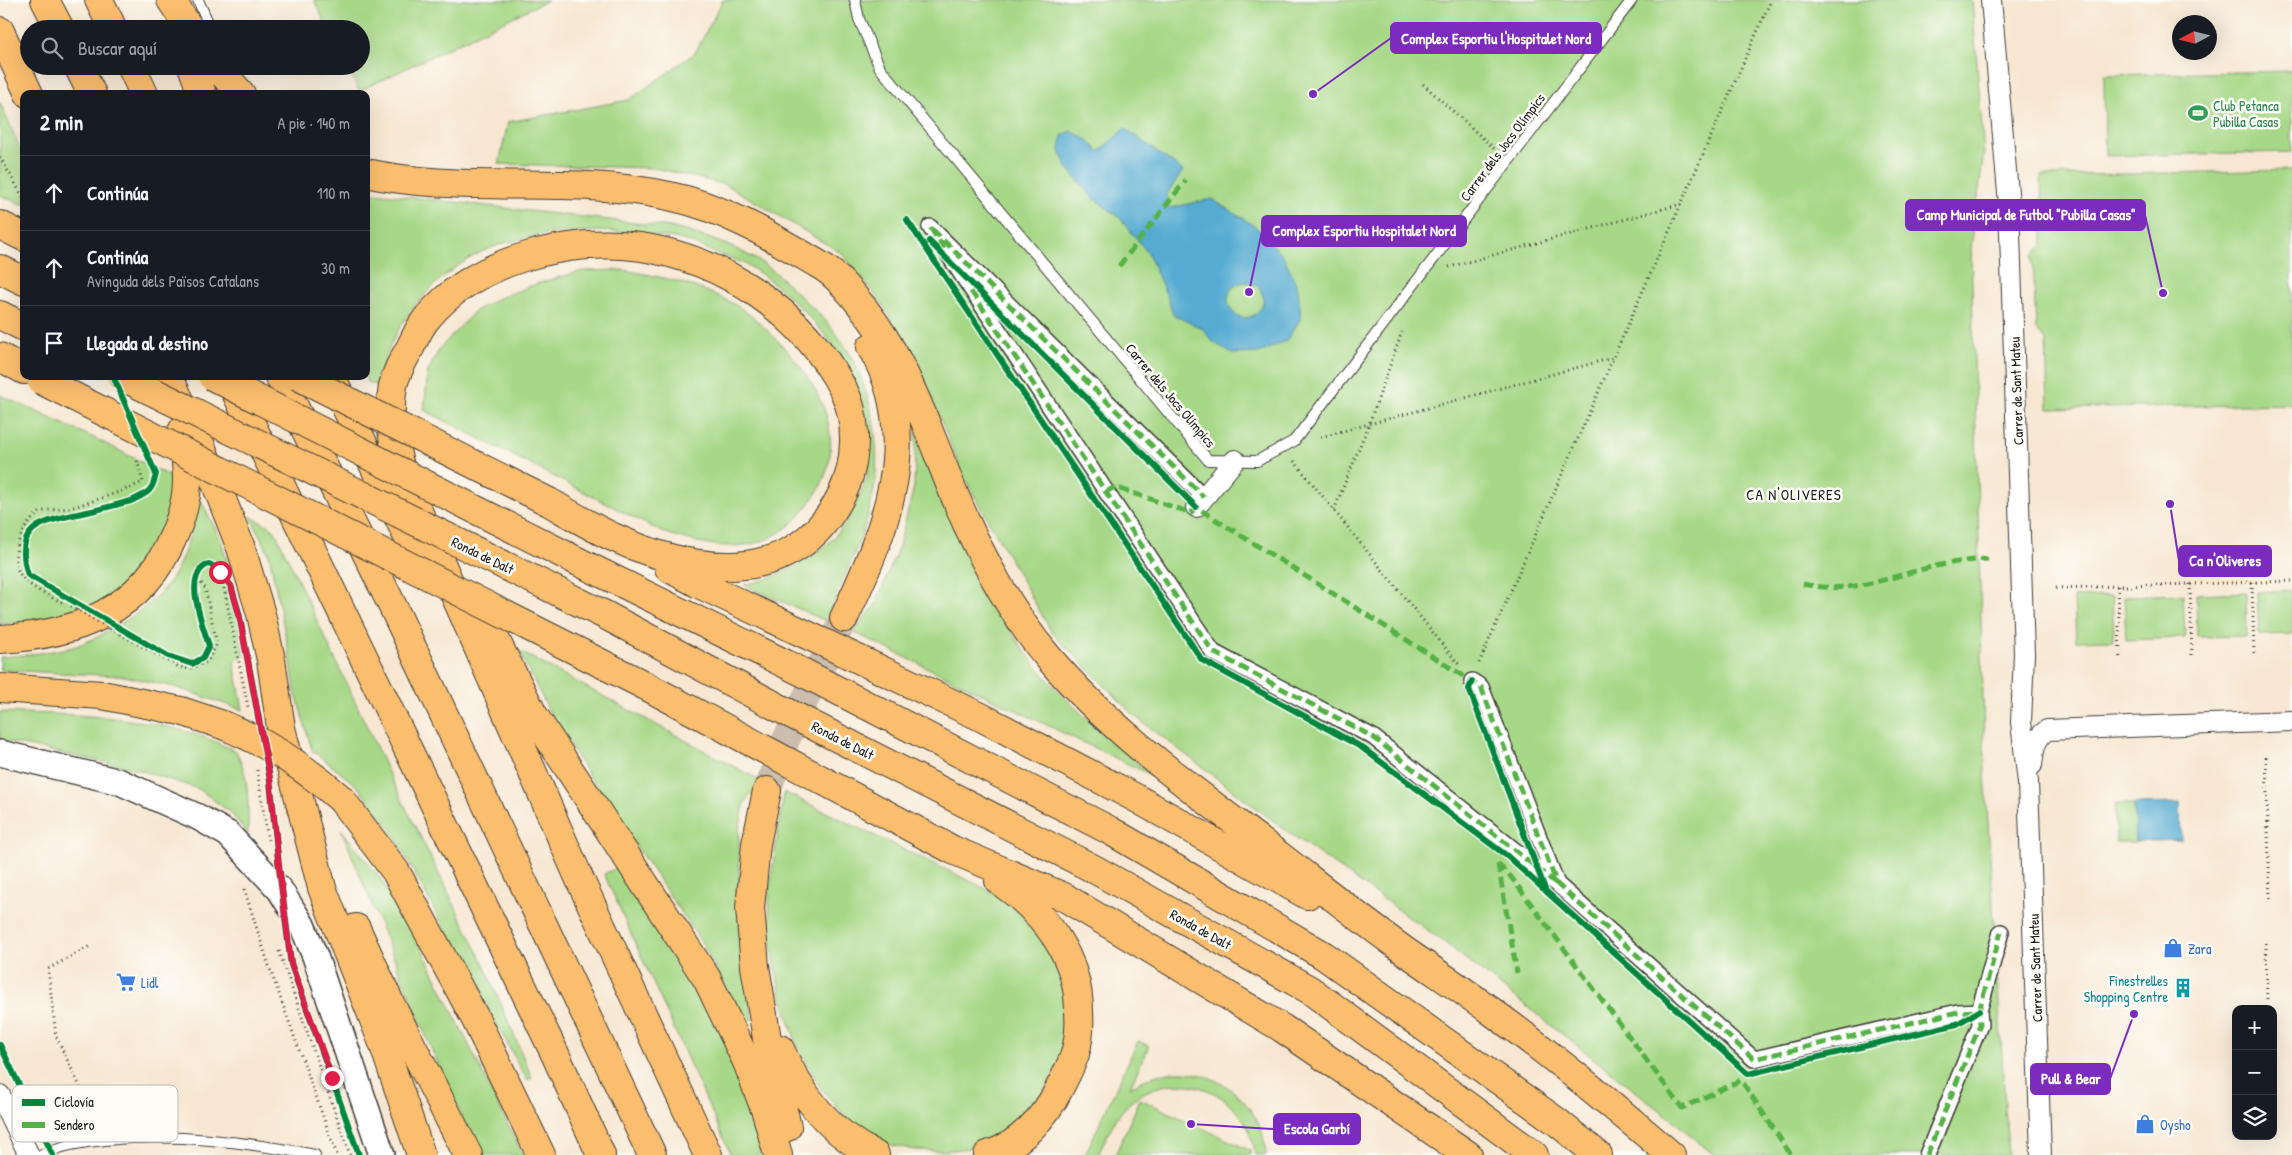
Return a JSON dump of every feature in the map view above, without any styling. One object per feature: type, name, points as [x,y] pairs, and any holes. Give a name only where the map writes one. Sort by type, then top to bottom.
[{"type":"highway","points":[[45,0],[55,20]]},
{"type":"highway","points":[[99,0],[109,20]]},
{"type":"highway","points":[[166,0],[174,20]]},
{"type":"highway","points":[[171,0],[184,20]]},
{"type":"highway","points":[[0,31],[20,74]]},
{"type":"highway","points":[[20,75],[27,90]]},
{"type":"highway","points":[[82,75],[90,90]]},
{"type":"highway","points":[[135,75],[142,90]]},
{"type":"highway","points":[[195,75],[201,90]]},
{"type":"highway","points":[[224,75],[237,90]]},
{"type":"highway","points":[[370,174],[391,178],[464,184],[604,188],[667,195],[716,210],[766,234],[824,266],[861,305],[885,337],[917,400],[959,505],[984,559],[1005,598],[1046,655],[1097,709],[1162,766],[1400,947],[1495,1013],[1616,1108],[1671,1155]]},
{"type":"highway","points":[[0,225],[20,235]]},
{"type":"highway","points":[[612,536],[664,557],[690,564],[715,567],[744,566],[772,559],[795,548],[824,523],[837,504],[847,484],[852,463],[853,426],[845,392],[809,340],[794,324],[762,296],[728,275],[706,265],[639,246],[599,245],[536,254],[485,272],[453,293],[427,318],[400,366],[394,384],[391,422],[396,452],[420,515],[580,880],[708,1155]]},
{"type":"highway","points":[[789,248],[825,285],[864,335],[884,375],[894,415],[897,442],[892,493],[878,542],[844,618]]},
{"type":"highway","points":[[0,269],[20,279]]},
{"type":"highway","points":[[0,315],[20,325]]},
{"type":"highway","points":[[411,345],[406,418],[414,456],[427,492],[504,658],[533,714],[602,823],[682,941],[720,1004],[747,1062],[766,1112],[778,1155]]},
{"type":"highway","points":[[0,357],[20,369]]},
{"type":"highway","points":[[0,364],[20,371]]},
{"type":"highway","points":[[41,380],[646,686],[953,850],[1064,897],[1282,1028],[1468,1155]]},
{"type":"highway","name":"Ronda de Dalt","points":[[129,380],[605,615],[784,710],[1094,869],[1310,990],[1534,1155]]},
{"type":"highway","points":[[0,639],[48,635],[82,625],[126,600],[141,589],[157,568],[178,526],[187,482],[182,428],[162,380]]},
{"type":"highway","points":[[170,380],[196,433],[241,548],[271,660],[281,728],[296,795],[322,888],[383,1043],[422,1155]]},
{"type":"highway","points":[[220,380],[579,562],[802,672],[1118,835],[1323,955],[1556,1121],[1598,1155]]},
{"type":"highway","points":[[230,380],[551,1045],[601,1155]]},
{"type":"highway","points":[[282,380],[428,681],[652,1155]]},
{"type":"highway","points":[[306,380],[549,502],[699,584],[988,720],[1136,798],[1400,947]]},
{"type":"highway","points":[[333,380],[480,686],[580,880]]},
{"type":"highway","points":[[0,688],[102,695],[182,711],[257,739],[287,756],[318,779],[341,799],[396,872],[476,1018],[540,1155]]},
{"type":"highway","points":[[767,791],[756,844],[750,908],[755,966],[778,1088],[795,1155]]},
{"type":"highway","points":[[296,795],[391,1005],[468,1155]]},
{"type":"highway","points":[[953,850],[1032,906],[1050,927],[1068,957],[1079,993],[1080,1028],[1075,1052],[1053,1101],[1038,1122],[996,1153],[988,1155]]},
{"type":"highway","points":[[762,1001],[787,1066],[808,1101],[838,1132],[857,1146],[875,1155]]},
{"type":"street","name":"Carrer de Sant Mateu","points":[[1991,0],[2009,204],[2024,654],[2021,722],[2028,782],[2041,1155]]},
{"type":"street","points":[[1235,460],[1200,502],[930,227],[1213,652],[1373,737],[1557,884],[1754,1059],[1958,1012],[1979,1011]]},
{"type":"street","points":[[1472,681],[1482,687],[1557,884]]},
{"type":"street","name":"Carrer de Sant Mateu","points":[[2028,782],[2035,742],[2040,735],[2048,730],[2292,721]]},
{"type":"street","points":[[0,753],[120,782],[228,834],[280,890],[302,925],[315,956],[382,1155]]},
{"type":"street","points":[[1927,1155],[1980,1025],[1979,1011],[2001,932]]},
{"type":"street","points":[[0,1095],[12,1120]]},
{"type":"street","points":[[23,1142],[29,1155]]},
{"type":"lane","points":[[198,0],[207,20]]},
{"type":"lane","name":"Carrer dels Jocs Olímpics","points":[[855,0],[859,19],[880,68],[1208,460],[1257,461],[1294,441],[1632,0]]},
{"type":"lane","points":[[236,75],[245,90]]},
{"type":"lane","points":[[178,1137],[274,1147],[315,1155]]},
{"type":"lane","points":[[47,1153],[65,1144],[84,1142]]},
{"type":"path","points":[[1282,447],[1472,681],[1502,608],[1771,0]]},
{"type":"path","points":[[1423,84],[1508,162]]},
{"type":"path","points":[[0,157],[20,191]]},
{"type":"path","points":[[1422,274],[1680,204]]},
{"type":"path","points":[[1334,511],[1369,424],[1402,330]]},
{"type":"path","points":[[1320,437],[1612,358]]},
{"type":"path","points":[[74,604],[56,600],[22,577],[17,569],[16,549],[24,531],[40,513],[72,507],[129,488]]},
{"type":"path","points":[[23,559],[22,554],[26,538],[37,525]]},
{"type":"path","points":[[194,591],[197,578],[203,566],[209,564],[215,566],[225,580]]},
{"type":"path","points":[[26,569],[28,575],[44,586],[179,667],[189,669],[207,662],[217,644],[205,588],[197,578]]},
{"type":"path","points":[[2056,588],[2292,581]]},
{"type":"path","points":[[2252,582],[2254,656]]},
{"type":"path","points":[[2190,584],[2192,658]]},
{"type":"path","points":[[2118,586],[2120,660]]},
{"type":"path","points":[[121,631],[180,662],[192,664],[203,658],[209,646]]},
{"type":"path","points":[[2266,758],[2270,900]]},
{"type":"path","points":[[241,881],[337,1155]]},
{"type":"path","points":[[2266,943],[2268,1002]]},
{"type":"path","points":[[79,1085],[56,1036],[48,969],[90,946]]},
{"type":"path","points":[[2268,950],[2269,1005]]},
{"type":"path","points":[[279,951],[350,1155]]},
{"type":"path","points":[[291,964],[298,981]]},
{"type":"green space","points":[[314,0],[548,0],[361,90],[359,90],[351,75],[370,75],[370,20],[324,20]]},
{"type":"green space","points":[[723,0],[1972,0],[1984,153],[1971,248],[1985,772],[2008,1155],[1714,1155],[1670,1118],[1440,939],[1284,829],[1136,717],[1052,633],[965,479],[921,371],[883,305],[843,254],[727,185],[654,168],[499,164],[508,122],[629,100],[695,53]]},
{"type":"green space","name":"Club Petanca Pubilla Casas","points":[[2292,71],[2292,152],[2105,156],[2104,75]]},
{"type":"green space","points":[[0,102],[20,149],[20,203],[0,195]]},
{"type":"green space","points":[[2292,170],[2292,404],[2048,409],[2046,340],[2036,330],[2033,256],[2043,245],[2041,176]]},
{"type":"green space","points":[[370,192],[670,227],[690,232],[739,250],[770,268],[828,323],[843,343],[862,380],[873,421],[877,462],[872,500],[855,553],[826,621],[744,585],[763,580],[799,565],[828,543],[841,529],[865,484],[868,473],[869,451],[866,426],[854,379],[844,361],[824,334],[789,297],[749,266],[679,239],[606,231],[582,231],[533,236],[487,249],[467,260],[441,279],[417,303],[390,346],[385,361],[381,387],[367,382],[366,380],[370,380]]},
{"type":"green space","points":[[622,270],[663,278],[704,290],[743,309],[777,340],[795,360],[809,380],[821,401],[828,423],[831,445],[827,468],[818,490],[802,513],[776,535],[752,544],[723,546],[702,543],[662,532],[424,410],[428,371],[440,348],[475,311],[499,298],[539,283],[582,271]]},
{"type":"green space","points":[[0,395],[96,439],[179,481],[175,511],[160,541],[140,569],[116,592],[102,602],[87,609],[55,618],[0,624]]},
{"type":"green space","points":[[916,432],[972,560],[1012,633],[1059,692],[1153,776],[853,632],[875,605],[899,546],[914,487]]},
{"type":"green space","points":[[197,493],[220,538],[230,570],[245,655],[234,662],[243,710],[175,687],[124,676],[0,670],[0,657],[52,651],[79,645],[118,626],[156,597],[173,576],[187,546],[195,515]]},
{"type":"green space","points":[[250,516],[274,529],[389,774],[484,964],[532,1078],[527,1080],[390,828],[357,786],[312,750],[295,691],[269,554]]},
{"type":"green space","points":[[2292,590],[2292,634],[2259,635],[2257,592]]},
{"type":"green space","points":[[2246,592],[2247,636],[2197,637],[2196,594]]},
{"type":"green space","points":[[2183,594],[2185,638],[2126,640],[2124,596]]},
{"type":"green space","points":[[2112,596],[2114,640],[2076,641],[2074,597]]},
{"type":"green space","points":[[519,651],[761,781],[745,802],[739,829],[740,935],[753,1019],[745,1022],[702,943],[598,790],[552,717]]},
{"type":"green space","points":[[0,712],[73,715],[147,723],[170,727],[199,736],[236,751],[241,761],[246,781],[248,834],[231,813],[199,789],[136,769],[0,740]]},
{"type":"green space","points":[[784,792],[1007,899],[1043,939],[1056,967],[1064,994],[1068,1021],[1065,1051],[1041,1098],[1001,1137],[970,1148],[945,1151],[915,1150],[882,1143],[852,1124],[821,1089],[797,1045],[780,992],[770,938],[769,892]]},
{"type":"green space","points":[[2115,804],[2134,804],[2135,842],[2116,842]]},
{"type":"green space","points":[[341,829],[380,878],[411,927],[523,1155],[482,1155],[469,1133],[431,1048]]},
{"type":"green space","points":[[621,866],[702,995],[734,1055],[768,1155],[731,1155],[604,874]]},
{"type":"green space","points":[[1138,1041],[1149,1046],[1130,1087],[1156,1075],[1173,1072],[1191,1073],[1208,1077],[1223,1084],[1237,1094],[1257,1121],[1266,1155],[1255,1155],[1251,1135],[1241,1117],[1228,1103],[1212,1092],[1193,1086],[1174,1084],[1154,1088],[1136,1098],[1118,1117],[1098,1155],[1085,1155]]},
{"type":"green space","points":[[1140,1099],[1251,1151],[1249,1155],[1115,1155]]},
{"type":"water","points":[[1125,128],[1183,171],[1167,194],[1169,208],[1212,199],[1255,226],[1284,257],[1298,288],[1301,318],[1286,341],[1259,353],[1232,354],[1212,341],[1203,329],[1173,315],[1148,253],[1119,217],[1092,197],[1066,166],[1060,151],[1062,136],[1071,131],[1088,140],[1099,152]],"holes":[[[1248,282],[1259,287],[1264,298],[1260,309],[1248,317],[1244,318],[1236,315],[1228,304],[1230,292],[1234,287],[1240,283]]]},
{"type":"water","points":[[2180,803],[2181,840],[2135,842],[2134,804]]},
{"type":"tunnel","points":[[767,791],[785,742],[844,618]]},
{"type":"marked path","points":[[1119,266],[1186,180]]},
{"type":"marked path","points":[[944,249],[930,227],[1204,497]]},
{"type":"marked path","points":[[971,291],[1213,652],[1373,737],[1557,884]]},
{"type":"marked path","points":[[1106,492],[1115,487],[1191,513],[1196,507],[1481,687],[1557,884],[1754,1059],[1958,1012],[1979,1011],[2001,932]]},
{"type":"marked path","points":[[1803,584],[1823,587],[1859,585],[1946,564],[1988,559]]},
{"type":"marked path","points":[[1498,864],[1511,877],[1682,1108],[1741,1080],[1791,1155]]},
{"type":"marked path","points":[[1498,864],[1517,973]]},
{"type":"marked path","points":[[1927,1155],[1980,1025],[1979,1011]]},
{"type":"cycle path","points":[[907,220],[1202,660],[1361,747],[1507,856],[1748,1074],[1957,1024],[1979,1011]]},
{"type":"cycle path","points":[[929,241],[1196,507]]},
{"type":"cycle path","points":[[115,380],[156,474],[153,485],[148,492],[131,501],[55,519],[34,529],[24,545],[24,558],[28,575],[168,656],[192,664],[203,658],[209,646],[196,601],[196,578],[201,570],[209,564],[215,567],[231,586],[239,613],[270,779],[291,964],[359,1155]]},
{"type":"cycle path","points":[[1472,681],[1469,689],[1545,889]]},
{"type":"cycle path","points":[[0,1045],[19,1085]]},
{"type":"cycle path","points":[[47,1142],[53,1155]]},
{"type":"place","name":"Complex Esportiu l'Hospitalet Nord","points":[[1313,94]]},
{"type":"place","name":"Club Petanca Pubilla Casas","points":[[2198,113]]},
{"type":"place","name":"Complex Esportiu Hospitalet Nord","points":[[1249,292]]},
{"type":"place","name":"Camp Municipal de Futbol \"Pubilla Casas\"","points":[[2163,293]]},
{"type":"place","name":"Ca n'Oliveres","points":[[2170,504]]},
{"type":"place","name":"Zara","points":[[2173,948]]},
{"type":"place","name":"Lidl","points":[[126,982]]},
{"type":"place","name":"Finestrelles Shopping Centre","points":[[2183,988]]},
{"type":"place","name":"Pull & Bear","points":[[2134,1014]]},
{"type":"place","name":"Escola Garbí","points":[[1191,1124]]},
{"type":"place","name":"Oysho","points":[[2145,1124]]},
{"type":"district","name":"CA N'OLIVERES","points":[[1794,494]]},
{"type":"route","points":[[220,572],[231,586],[239,614],[270,779],[291,964],[332,1078]]}]
